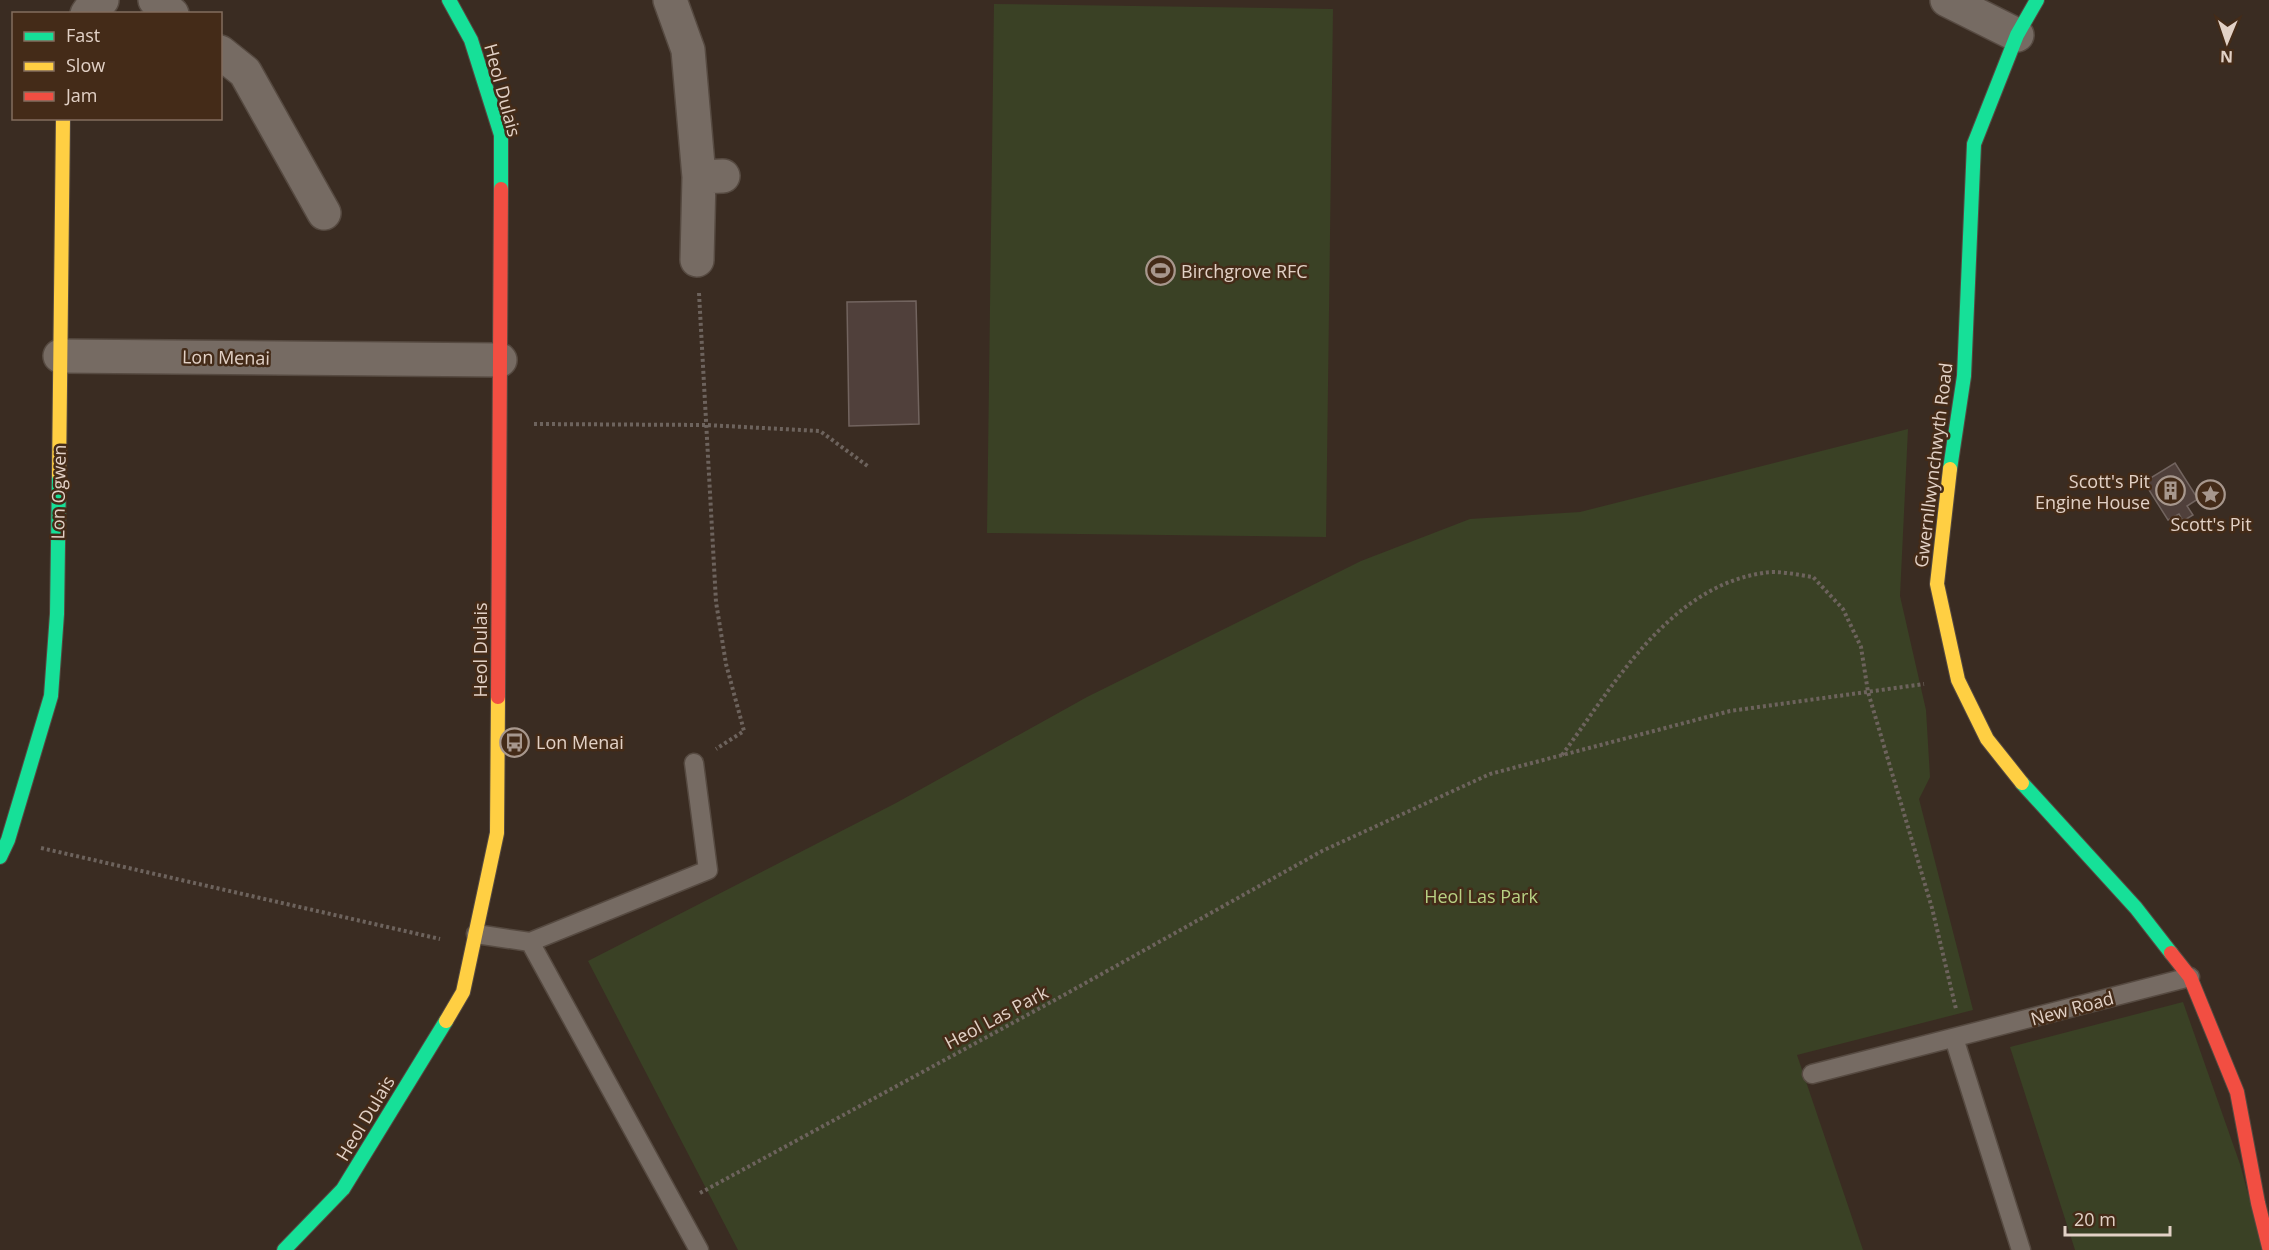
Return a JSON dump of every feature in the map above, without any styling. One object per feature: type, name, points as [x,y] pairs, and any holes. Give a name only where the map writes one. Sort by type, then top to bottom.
[{"type":"street","points":[[88,12],[94,4],[102,0]]},
{"type":"street","points":[[155,0],[170,12]]},
{"type":"street","name":"Heol Dulais","points":[[284,1250],[344,1189],[464,992],[497,833],[501,135],[471,40],[448,0]]},
{"type":"street","points":[[670,0],[688,50],[711,177],[697,260]]},
{"type":"street","points":[[1947,0],[2017,35]]},
{"type":"street","name":"Gwernllwynchwyth Road","points":[[2037,0],[2017,35],[1974,144],[1964,376],[1945,503],[1936,584],[1958,680],[1987,739],[2033,796],[2136,908],[2190,977],[2237,1092],[2258,1203],[2269,1246]]},
{"type":"street","points":[[222,54],[245,72],[324,213]]},
{"type":"street","name":"Lon Ogwen","points":[[0,857],[8,840],[51,696],[57,614],[63,120]]},
{"type":"street","name":"Lon Menai","points":[[60,356],[500,360]]},
{"type":"lane","points":[[474,940],[530,942],[708,870],[694,763]]},
{"type":"lane","points":[[530,942],[699,1250]]},
{"type":"lane","name":"New Road","points":[[1812,1074],[2190,977]]},
{"type":"lane","points":[[1958,1037],[2021,1250]]},
{"type":"path","points":[[694,763],[744,731],[726,664],[716,602],[697,260]]},
{"type":"path","points":[[499,423],[706,425],[820,431],[869,467]]},
{"type":"path","points":[[1562,755],[1630,662],[1672,616],[1712,588],[1764,572],[1813,577],[1843,609],[1862,647],[1868,692],[1932,908],[1958,1037]]},
{"type":"path","name":"Heol Las Park","points":[[675,1206],[1064,995],[1322,851],[1490,774],[1730,711],[1958,680]]},
{"type":"path","points":[[8,840],[474,940]]},
{"type":"green space","name":"Birchgrove RFC","points":[[994,4],[1333,9],[1326,537],[987,533]]},
{"type":"green space","name":"Heol Las Park","points":[[1908,429],[1900,596],[1926,710],[1930,777],[1919,799],[1973,1010],[1797,1055],[1863,1250],[738,1250],[588,961],[896,803],[1087,697],[1361,561],[1470,519],[1580,512]]},
{"type":"green space","points":[[2183,1002],[2240,1164],[2263,1250],[2075,1250],[2010,1047]]},
{"type":"building","points":[[916,301],[919,424],[849,426],[847,302]]},
{"type":"building","name":"Scott's Pit Engine House","points":[[2175,463],[2198,499],[2187,506],[2193,515],[2183,521],[2179,514],[2168,520],[2144,482]]},
{"type":"traffic: fast","points":[[449,0],[471,40],[501,135],[501,189]]},
{"type":"traffic: fast","points":[[1950,469],[1964,376],[1974,144],[2017,35],[2037,0]]},
{"type":"traffic: fast","points":[[0,857],[8,840],[51,696],[57,614],[59,475]]},
{"type":"traffic: fast","points":[[2022,783],[2136,908],[2171,953]]},
{"type":"traffic: fast","points":[[284,1250],[343,1189],[446,1021]]},
{"type":"traffic: slow","points":[[59,475],[63,120]]},
{"type":"traffic: slow","points":[[1950,469],[1937,584],[1958,680],[1987,739],[2022,783]]},
{"type":"traffic: slow","points":[[446,1021],[463,992],[497,833],[498,697]]},
{"type":"traffic: jam","points":[[498,697],[501,189]]},
{"type":"traffic: jam","points":[[2171,953],[2190,977],[2237,1092],[2258,1203],[2269,1247]]},
{"type":"place","name":"Birchgrove RFC","points":[[1160,271]]},
{"type":"place","name":"Scott's Pit Engine House","points":[[2171,491]]},
{"type":"place","name":"Scott's Pit","points":[[2211,495]]},
{"type":"place","name":"Lon Menai","points":[[515,742]]}]
